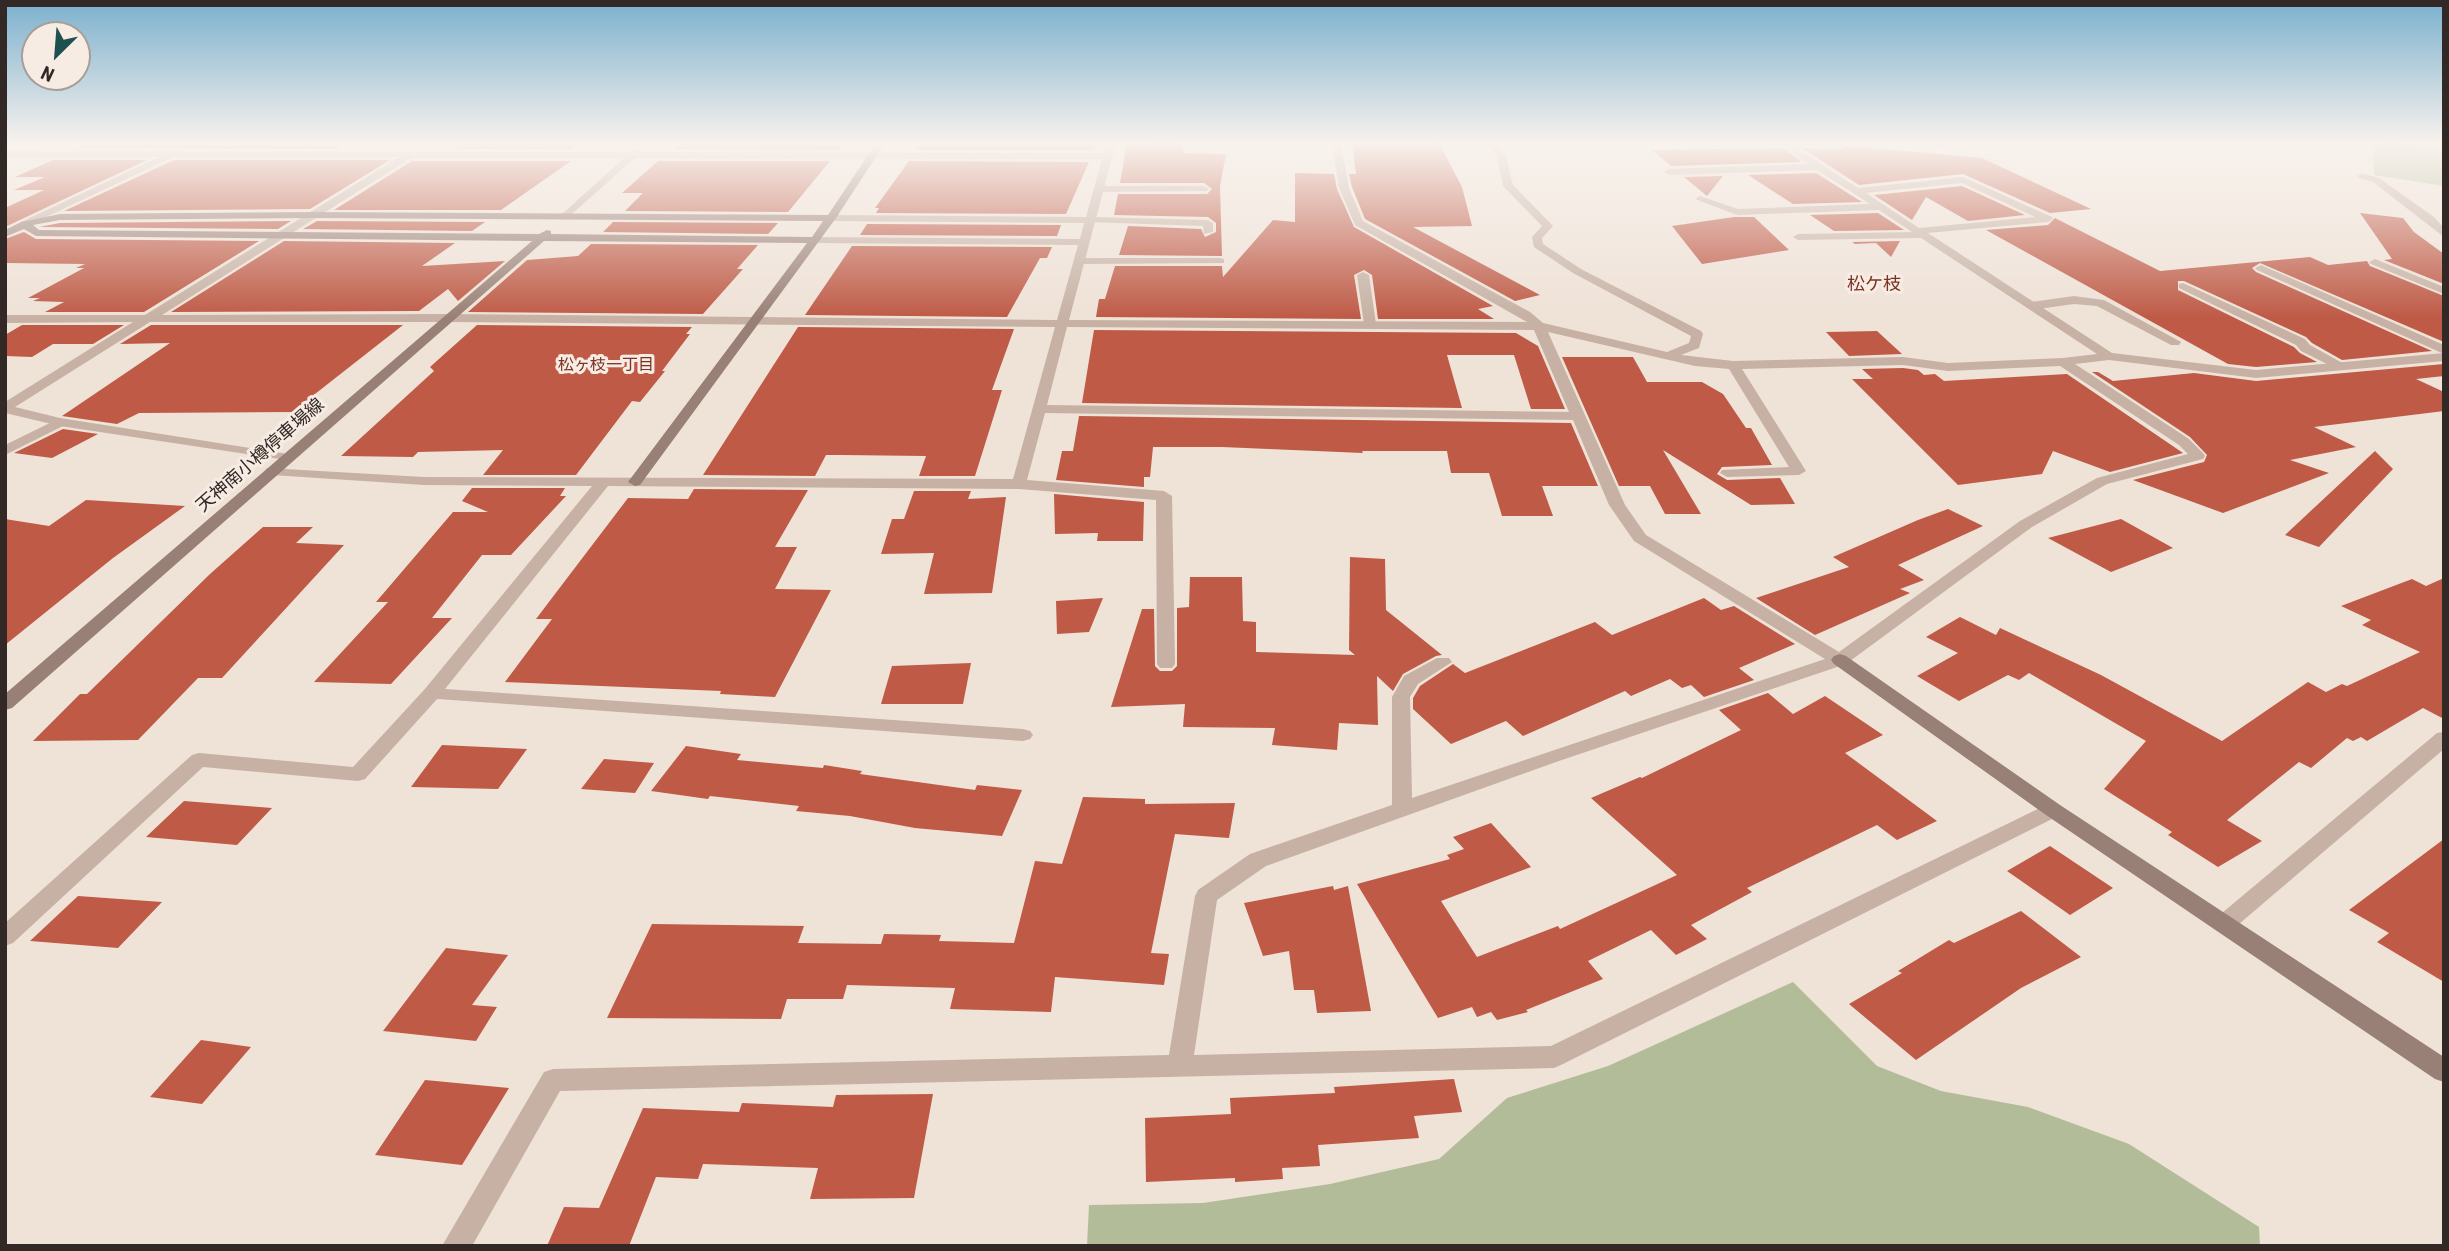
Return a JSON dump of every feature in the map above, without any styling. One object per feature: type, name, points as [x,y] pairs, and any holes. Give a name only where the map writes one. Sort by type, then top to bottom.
[{"type":"street","points":[[5,234],[73,201]]},
{"type":"street","points":[[5,408],[334,201]]},
{"type":"street","points":[[565,217],[582,201]]},
{"type":"street","points":[[635,482],[841,201]]},
{"type":"street","points":[[1019,484],[1096,201]]},
{"type":"street","points":[[1350,201],[1359,223],[1526,315],[1539,326],[1617,505],[1640,538],[1840,660],[2053,810],[2444,1071]]},
{"type":"street","points":[[1523,201],[1548,226],[1537,237],[1538,245],[1577,271],[1697,334],[1695,345],[1668,356]]},
{"type":"street","points":[[1707,201],[1737,212],[1881,207]]},
{"type":"street","points":[[1872,201],[2109,356]]},
{"type":"street","points":[[1798,237],[1920,233],[2048,219],[2010,201]]},
{"type":"street","points":[[2406,201],[2430,219],[2444,234]]},
{"type":"street","points":[[5,223],[25,224],[60,217],[312,215],[831,218],[1208,223],[1208,232]]},
{"type":"street","name":"天神南小樽停車場線","points":[[5,704],[565,217]]},
{"type":"street","points":[[25,224],[36,233],[1086,242]]},
{"type":"street","points":[[1080,261],[1220,261]]},
{"type":"street","points":[[2375,262],[2444,291]]},
{"type":"street","points":[[2261,268],[2444,350]]},
{"type":"street","points":[[1363,275],[1370,324]]},
{"type":"street","points":[[2183,286],[2301,342],[2305,348],[2340,365]]},
{"type":"street","points":[[2031,306],[2074,300],[2100,303],[2175,342]]},
{"type":"street","points":[[5,318],[450,318],[1539,326],[1695,362],[1733,365],[1903,361],[1948,367],[2063,362],[2109,356],[2256,374],[2444,357]]},
{"type":"street","points":[[1180,1065],[1206,897],[1258,860],[1402,808],[1840,660],[2026,524],[2102,481],[2198,456],[2184,442],[2063,362]]},
{"type":"street","points":[[1727,472],[1799,471],[1733,365]]},
{"type":"street","points":[[5,408],[60,422],[288,458]]},
{"type":"street","points":[[1040,410],[1579,416]]},
{"type":"street","points":[[5,451],[60,422]]},
{"type":"street","points":[[272,471],[424,481],[1019,484],[1164,496],[1166,664]]},
{"type":"street","points":[[5,937],[199,760],[358,774],[430,695],[604,482]]},
{"type":"street","points":[[1402,808],[1401,697],[1411,680],[1443,662]]},
{"type":"street","points":[[430,695],[1023,735]]},
{"type":"street","points":[[2224,924],[2444,738]]},
{"type":"street","points":[[456,1246],[553,1080],[1554,1057],[2053,810]]},
{"type":"green space","points":[[1793,982],[1877,1066],[1941,1091],[2028,1107],[2129,1144],[2259,1227],[2260,1246],[1087,1246],[1089,1205],[1203,1203],[1330,1184],[1439,1159],[1507,1098],[1608,1066]]},
{"type":"building","points":[[19,201],[59,201],[5,227],[5,208]]},
{"type":"building","points":[[85,201],[322,201],[310,209],[64,211]]},
{"type":"building","points":[[348,201],[513,201],[501,210],[334,210]]},
{"type":"building","points":[[635,201],[797,201],[788,212],[625,211]]},
{"type":"building","points":[[880,201],[1072,201],[1066,214],[876,213],[879,208],[875,208]]},
{"type":"building","points":[[1117,201],[1220,201],[1222,256],[1119,255],[1128,226],[1201,229],[1205,237],[1216,232],[1216,223],[1208,217],[1114,215]]},
{"type":"building","points":[[1295,201],[1343,201],[1354,227],[1493,306],[1478,309],[1494,319],[1378,319],[1372,275],[1364,270],[1354,275],[1361,319],[1096,317],[1099,299],[1105,299],[1115,266],[1222,266],[1223,277],[1273,220],[1295,222]]},
{"type":"building","points":[[1358,201],[1466,201],[1472,226],[1413,227],[1540,295],[1515,301],[1365,219]]},
{"type":"building","points":[[1789,201],[1862,202],[1793,204]]},
{"type":"building","points":[[1884,201],[1923,201],[1912,220]]},
{"type":"building","points":[[1934,201],[1995,201],[2025,215],[1968,221]]},
{"type":"building","points":[[2024,201],[2075,201],[2091,209],[2050,213]]},
{"type":"building","points":[[1878,213],[1904,230],[1834,231],[1810,215]]},
{"type":"building","points":[[2360,213],[2403,218],[2414,232],[2444,254],[2444,284],[2384,260],[2392,259]]},
{"type":"building","points":[[1734,217],[1754,217],[1789,250],[1702,264],[1672,226]]},
{"type":"building","points":[[2055,218],[2160,271],[2310,257],[2328,265],[2367,261],[2370,266],[2444,296],[2444,342],[2260,263],[2252,268],[2256,272],[2432,351],[2342,360],[2306,337],[2184,281],[2178,281],[2178,290],[2294,347],[2317,362],[2256,367],[2228,364],[1986,230],[2048,225]]},
{"type":"building","points":[[291,221],[278,229],[39,227],[60,223]]},
{"type":"building","points":[[317,221],[485,222],[472,231],[303,229]]},
{"type":"building","points":[[613,222],[778,223],[768,234],[603,232]]},
{"type":"building","points":[[867,224],[1061,225],[1057,236],[860,235]]},
{"type":"building","points":[[24,232],[36,239],[259,241],[144,312],[45,312],[64,302],[33,301],[40,298],[28,298],[84,268],[76,268],[85,264],[5,263],[5,239]]},
{"type":"building","points":[[284,241],[455,243],[422,266],[505,261],[458,301],[448,289],[419,311],[171,312]]},
{"type":"building","points":[[1900,241],[1891,257],[1876,243],[1852,242]]},
{"type":"building","points":[[591,244],[758,245],[737,269],[743,269],[703,314],[468,312],[527,260],[578,256]]},
{"type":"building","points":[[852,246],[1052,247],[1047,258],[1040,258],[1007,317],[805,315]]},
{"type":"building","points":[[22,325],[124,325],[93,344],[53,344],[32,357],[5,356],[5,335]]},
{"type":"building","points":[[151,325],[403,325],[292,412],[139,413],[117,424],[62,416],[170,343],[120,344]]},
{"type":"building","points":[[477,325],[692,327],[686,334],[690,334],[662,371],[665,371],[640,402],[632,401],[576,475],[483,475],[503,450],[418,452],[413,457],[341,456],[434,371],[430,367]]},
{"type":"building","points":[[798,327],[1014,329],[992,390],[1002,390],[975,476],[919,476],[926,456],[842,455],[826,455],[815,476],[703,475]]},
{"type":"building","points":[[1094,330],[1516,333],[1538,346],[1565,409],[1531,409],[1514,355],[1447,355],[1462,408],[1082,403]]},
{"type":"building","points":[[1877,331],[1902,354],[1849,356],[1826,332]]},
{"type":"building","points":[[1562,357],[1633,357],[1647,382],[1702,382],[1723,394],[1746,428],[1751,428],[1772,465],[1722,467],[1717,474],[1727,480],[1780,478],[1795,504],[1751,505],[1663,450],[1701,514],[1665,514],[1650,486],[1619,486]]},
{"type":"building","points":[[2444,364],[2444,376],[2416,379],[2444,392],[2444,411],[2314,427],[2356,447],[2290,460],[2329,473],[2223,513],[2133,480],[2204,462],[2207,455],[2190,437],[2092,372],[2098,372],[2113,381],[2194,373],[2256,381]]},
{"type":"building","points":[[1862,369],[1918,370],[1924,375],[1935,374],[1944,381],[2067,374],[2183,453],[2110,472],[2053,451],[2042,474],[1958,485],[1852,379],[1873,379]]},
{"type":"building","points":[[1079,416],[1571,423],[1598,486],[1542,486],[1553,516],[1502,516],[1489,473],[1451,473],[1447,451],[1362,451],[1363,453],[1222,447],[1153,447],[1150,477],[1144,477],[1144,487],[1056,480],[1062,451],[1073,451]]},
{"type":"building","points":[[63,429],[98,434],[52,458],[14,453]]},
{"type":"building","points":[[2375,451],[2393,469],[2319,547],[2285,535]]},
{"type":"building","points":[[472,488],[565,488],[560,496],[566,496],[511,555],[482,555],[432,618],[452,618],[391,684],[314,682],[388,602],[376,602],[453,512],[488,512],[462,501]]},
{"type":"building","points":[[694,489],[808,490],[775,547],[797,547],[775,589],[831,590],[775,697],[720,694],[721,691],[505,682],[552,619],[536,619],[628,498],[688,499]]},
{"type":"building","points":[[914,491],[971,491],[968,499],[1006,497],[992,593],[924,594],[934,553],[881,554],[892,519],[904,519]]},
{"type":"building","points":[[1054,494],[1144,502],[1143,541],[1097,541],[1098,533],[1055,534]]},
{"type":"building","points":[[86,500],[185,506],[113,558],[5,645],[5,519],[49,526]]},
{"type":"building","points":[[1948,509],[1983,526],[1898,565],[1924,580],[1900,589],[1910,593],[1815,635],[1756,598],[1849,567],[1833,557]]},
{"type":"building","points":[[2121,519],[2173,548],[2111,572],[2048,538]]},
{"type":"building","points":[[263,527],[313,527],[296,543],[344,545],[222,678],[198,678],[138,740],[33,741],[80,694],[87,694],[210,574]]},
{"type":"building","points":[[1350,557],[1385,559],[1386,610],[1442,655],[1403,674],[1393,691],[1377,676],[1378,725],[1339,723],[1337,750],[1272,745],[1275,728],[1183,727],[1185,704],[1111,707],[1142,609],[1154,609],[1155,666],[1160,671],[1172,671],[1177,666],[1177,608],[1189,607],[1190,577],[1242,577],[1243,621],[1256,622],[1256,652],[1355,655],[1349,650]]},
{"type":"building","points":[[2444,578],[2444,719],[2423,708],[2367,741],[2361,737],[2353,741],[2347,738],[2311,768],[2299,762],[2227,820],[2262,841],[2218,867],[2168,835],[2172,832],[2104,789],[2146,741],[2029,673],[2019,680],[2008,675],[1959,701],[1917,676],[1958,653],[1926,637],[1960,617],[1996,635],[2000,628],[2101,675],[2222,741],[2308,682],[2326,692],[2342,684],[2347,686],[2420,652],[2362,625],[2371,620],[2341,606],[2412,579],[2426,586]]},
{"type":"building","points":[[1103,598],[1089,632],[1057,634],[1056,601]]},
{"type":"building","points":[[1704,598],[1721,610],[1734,606],[1795,644],[1739,668],[1754,680],[1704,697],[1691,685],[1682,688],[1670,679],[1631,696],[1625,691],[1523,736],[1506,721],[1451,744],[1413,709],[1413,698],[1420,686],[1453,664],[1465,673],[1595,622],[1612,635]]},
{"type":"building","points":[[971,663],[963,704],[881,704],[892,666]]},
{"type":"building","points":[[1768,693],[1793,714],[1825,696],[1883,735],[1845,753],[1937,821],[1897,840],[1877,825],[1747,888],[1752,892],[1691,925],[1707,939],[1676,955],[1651,930],[1588,961],[1603,979],[1526,1010],[1528,1012],[1497,1020],[1491,1012],[1477,1017],[1472,1007],[1438,1018],[1357,884],[1450,859],[1447,855],[1464,849],[1453,837],[1491,823],[1531,867],[1441,901],[1477,957],[1558,926],[1560,929],[1677,875],[1591,798],[1642,778],[1741,730],[1719,710]]},
{"type":"building","points":[[442,745],[527,749],[498,789],[411,787]]},
{"type":"building","points":[[686,746],[741,754],[737,760],[823,768],[824,765],[862,771],[860,774],[975,790],[977,785],[1022,790],[1002,836],[915,828],[850,816],[796,811],[799,806],[710,796],[708,799],[651,791]]},
{"type":"building","points":[[604,759],[654,763],[635,793],[581,789]]},
{"type":"building","points":[[1083,797],[1145,799],[1145,804],[1235,803],[1229,838],[1175,834],[1151,953],[1169,954],[1164,985],[1055,977],[1051,1012],[950,1009],[955,988],[847,985],[843,999],[787,999],[781,1019],[607,1018],[652,924],[804,926],[798,943],[881,944],[884,934],[941,935],[939,941],[1014,943],[1035,861],[1062,864]]},
{"type":"building","points":[[184,801],[272,808],[237,845],[146,837]]},
{"type":"building","points":[[2444,839],[2444,982],[2377,942],[2389,933],[2349,910]]},
{"type":"building","points":[[2050,846],[2113,888],[2070,915],[2007,871]]},
{"type":"building","points":[[1333,886],[1334,890],[1348,886],[1371,1011],[1317,1013],[1314,990],[1294,990],[1289,951],[1263,956],[1244,903]]},
{"type":"building","points":[[78,896],[162,902],[118,948],[30,941]]},
{"type":"building","points":[[2021,911],[2081,957],[2021,988],[1916,1060],[1849,1004],[1902,973],[1898,971],[1949,940],[1954,943]]},
{"type":"building","points":[[446,948],[508,955],[472,1005],[497,1007],[476,1041],[383,1031]]},
{"type":"building","points":[[201,1040],[251,1047],[202,1104],[150,1097]]},
{"type":"building","points":[[1454,1079],[1462,1112],[1414,1116],[1419,1138],[1318,1145],[1320,1166],[1282,1168],[1283,1179],[1146,1182],[1145,1118],[1231,1114],[1230,1098],[1335,1093],[1334,1087]]},
{"type":"building","points":[[425,1080],[509,1088],[462,1165],[375,1155]]},
{"type":"building","points":[[933,1094],[914,1198],[810,1199],[818,1168],[703,1164],[698,1179],[656,1177],[629,1246],[547,1246],[564,1207],[599,1208],[643,1108],[739,1112],[742,1103],[833,1107],[836,1095]]},
{"type":"district","name":"松ケ枝","points":[[1874,285]]},
{"type":"district","name":"松ヶ枝一丁目","points":[[606,366]]}]
